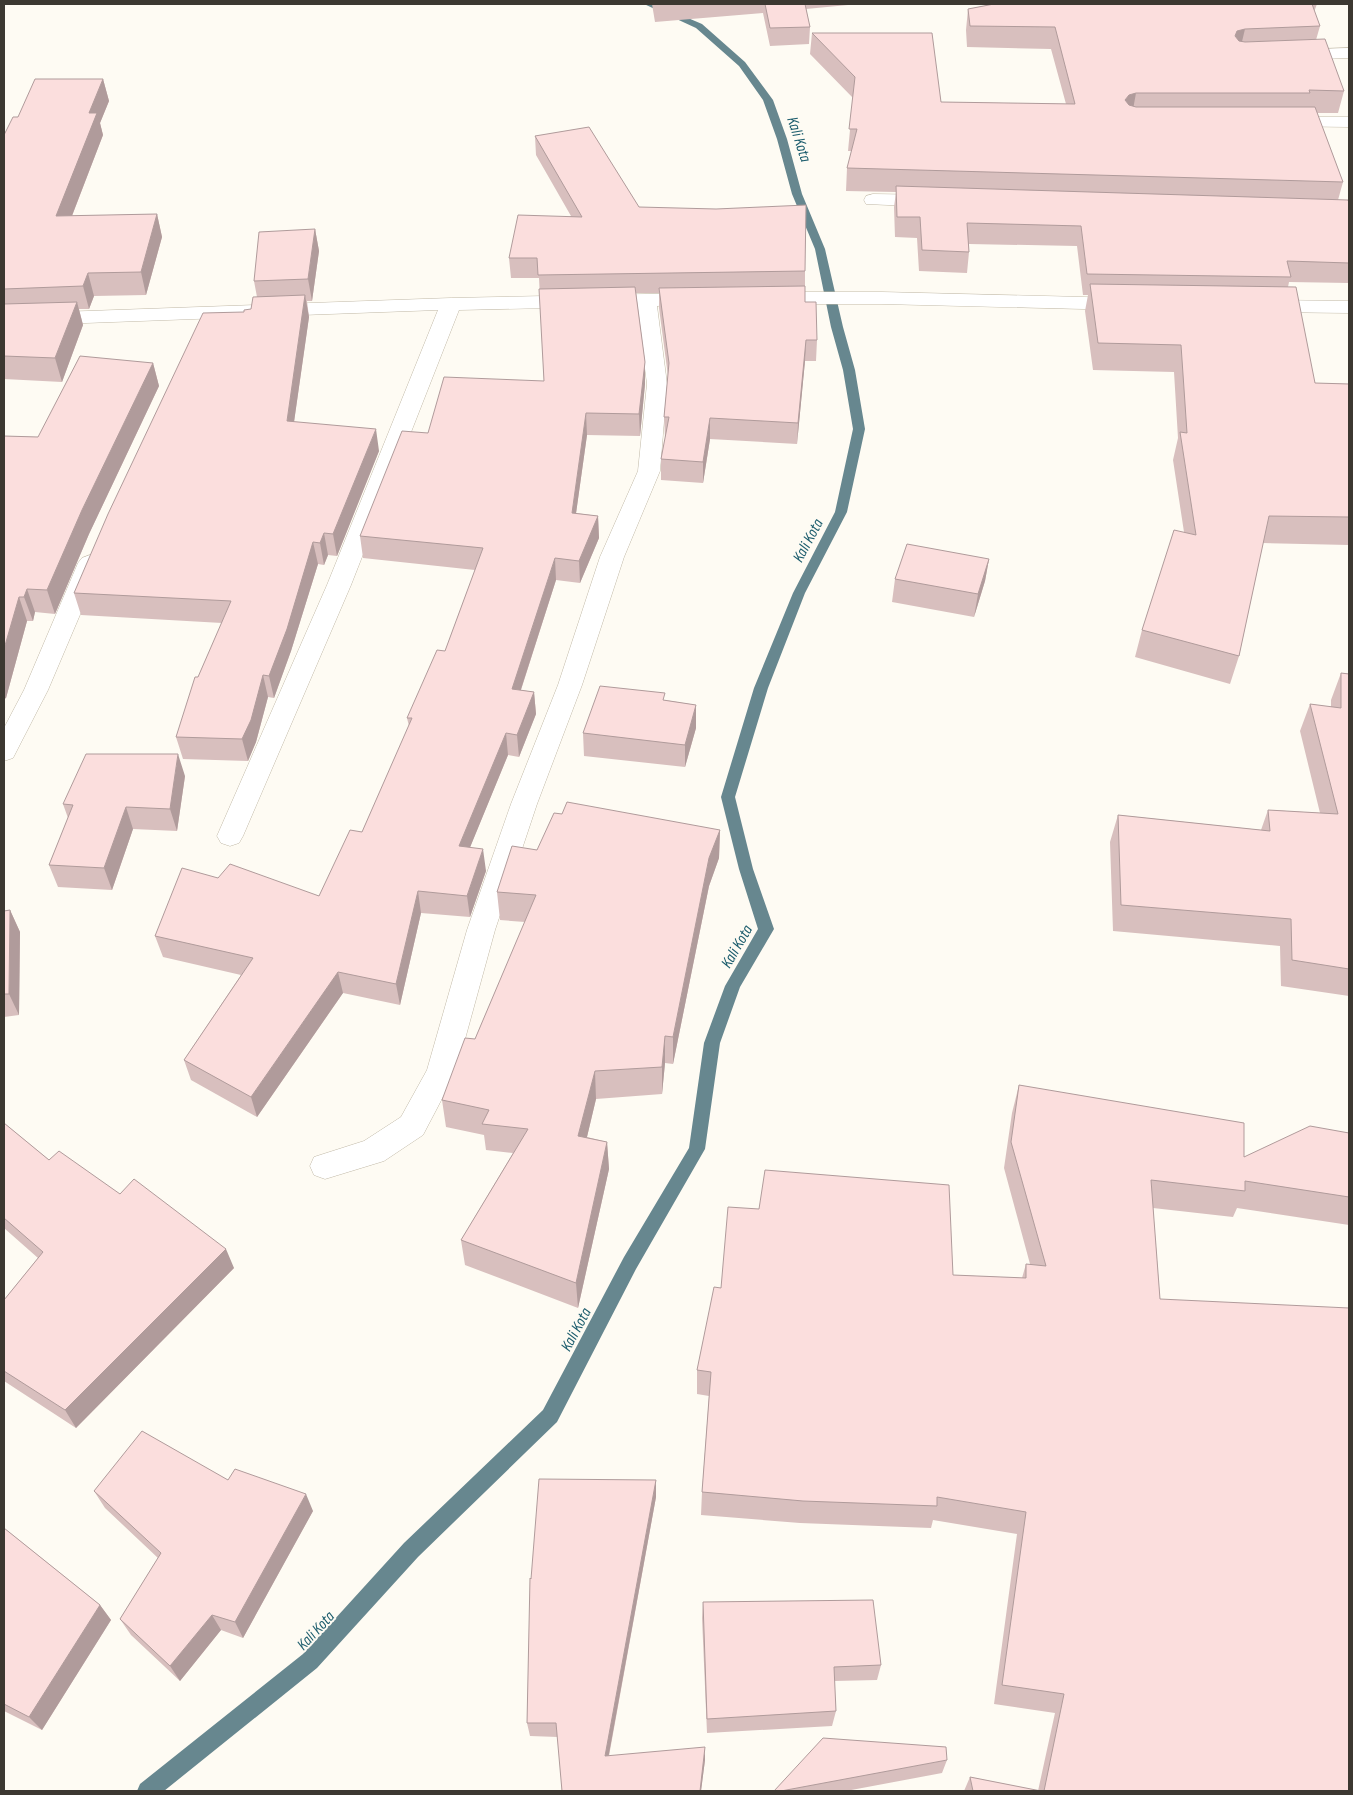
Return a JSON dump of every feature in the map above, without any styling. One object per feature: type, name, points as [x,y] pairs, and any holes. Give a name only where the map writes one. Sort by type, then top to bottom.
[{"type":"street","points":[[1280,56],[1349,53]]},
{"type":"street","points":[[1270,122],[1349,122]]},
{"type":"street","points":[[873,200],[952,202]]},
{"type":"street","points":[[745,299],[882,298],[1143,305]]},
{"type":"street","points":[[4,320],[451,304],[715,299]]},
{"type":"street","points":[[325,1166],[373,1152],[412,1126],[441,1072],[481,930],[524,804],[570,685],[612,557],[649,472],[658,384],[646,300]]},
{"type":"street","points":[[230,836],[339,585],[451,304]]},
{"type":"street","points":[[1241,306],[1349,307]]},
{"type":"street","points":[[194,338],[206,312]]},
{"type":"street","points":[[4,752],[36,690],[98,544]]},
{"type":"building","points":[[765,4],[805,4],[810,27],[770,28]]},
{"type":"building","points":[[994,4],[1312,4],[1320,26],[1245,29],[1237,31],[1235,36],[1239,41],[1245,42],[1325,39],[1344,91],[1309,90],[1310,93],[1136,93],[1129,95],[1125,100],[1129,105],[1136,107],[1315,107],[1343,182],[847,168],[857,129],[849,129],[855,77],[812,33],[932,33],[941,102],[1075,104],[1055,27],[970,26],[968,9]]},
{"type":"building","points":[[35,79],[103,79],[89,113],[97,113],[56,216],[157,214],[141,272],[88,273],[83,286],[4,289],[4,135],[13,117],[18,117]]},
{"type":"building","points":[[589,127],[639,207],[716,209],[806,205],[805,271],[538,275],[537,258],[509,258],[518,215],[582,217],[535,136]]},
{"type":"building","points":[[896,186],[1348,200],[1349,263],[1287,261],[1291,277],[1087,274],[1081,226],[967,223],[969,252],[922,250],[920,217],[897,217]]},
{"type":"building","points":[[315,229],[308,279],[254,281],[259,232]]},
{"type":"building","points":[[1090,284],[1296,287],[1315,383],[1349,384],[1349,517],[1269,516],[1239,656],[1142,630],[1174,530],[1196,535],[1180,432],[1187,433],[1181,345],[1098,343]]},
{"type":"building","points":[[805,286],[805,302],[816,302],[817,340],[806,340],[798,423],[710,418],[703,462],[661,459],[669,417],[664,417],[669,363],[659,288]]},
{"type":"building","points":[[635,287],[645,362],[639,414],[586,413],[572,513],[598,516],[579,561],[555,558],[512,689],[534,692],[517,735],[506,733],[459,846],[483,849],[467,896],[418,891],[396,984],[338,972],[251,1097],[184,1060],[253,958],[155,936],[182,868],[218,878],[230,864],[319,896],[350,830],[362,832],[412,718],[407,718],[437,650],[445,651],[483,548],[360,536],[402,431],[428,433],[444,377],[544,381],[539,289]]},
{"type":"building","points":[[305,295],[287,421],[376,429],[333,534],[324,533],[320,543],[313,542],[287,629],[269,676],[263,675],[251,720],[242,739],[176,737],[195,677],[198,677],[231,601],[74,593],[108,514],[203,313],[244,312],[244,310],[251,309],[253,297]]},
{"type":"building","points":[[77,302],[55,358],[4,356],[4,304]]},
{"type":"building","points":[[80,356],[153,363],[82,510],[47,590],[27,589],[24,597],[19,597],[4,649],[4,436],[38,437]]},
{"type":"building","points":[[907,544],[989,559],[978,594],[895,579]]},
{"type":"building","points":[[1341,673],[1349,674],[1349,969],[1292,960],[1291,919],[1121,905],[1118,815],[1270,831],[1268,810],[1338,814],[1310,704],[1341,708]]},
{"type":"building","points":[[600,686],[665,693],[663,700],[696,705],[685,745],[583,733]]},
{"type":"building","points":[[86,754],[178,754],[170,809],[126,807],[104,868],[49,865],[73,805],[63,804]]},
{"type":"building","points":[[567,802],[720,830],[709,858],[673,1037],[665,1036],[662,1067],[595,1071],[578,1136],[607,1142],[576,1283],[461,1240],[528,1129],[482,1124],[489,1110],[442,1100],[465,1038],[475,1039],[536,895],[497,892],[512,846],[537,850],[554,813],[562,814]]},
{"type":"building","points":[[10,910],[9,994],[4,994],[4,911]]},
{"type":"building","points":[[1019,1085],[1244,1123],[1244,1157],[1310,1126],[1349,1133],[1349,1197],[1245,1181],[1245,1191],[1151,1180],[1160,1299],[1349,1308],[1349,1791],[1044,1791],[1064,1694],[1002,1685],[1026,1512],[937,1497],[937,1506],[803,1501],[702,1492],[711,1372],[697,1370],[714,1287],[721,1288],[728,1207],[759,1209],[765,1170],[949,1185],[953,1275],[1026,1278],[1026,1264],[1046,1266],[1011,1142]]},
{"type":"building","points":[[4,1123],[49,1160],[59,1151],[120,1194],[134,1179],[226,1249],[65,1410],[4,1371],[4,1300],[43,1252],[4,1218]]},
{"type":"building","points":[[142,1431],[228,1480],[235,1469],[306,1494],[235,1622],[212,1615],[170,1666],[120,1619],[161,1553],[94,1491]]},
{"type":"building","points":[[539,1479],[656,1480],[605,1756],[705,1747],[700,1791],[562,1791],[556,1723],[527,1723],[530,1578]]},
{"type":"building","points":[[4,1528],[100,1605],[29,1717],[4,1704]]},
{"type":"building","points":[[873,1600],[881,1665],[834,1667],[836,1711],[707,1719],[703,1602]]},
{"type":"building","points":[[823,1738],[946,1747],[947,1760],[774,1791]]},
{"type":"building","points":[[970,1777],[1041,1791],[973,1791]]},
{"type":"waterway","name":"Kali Kota","points":[[147,1791],[310,1661],[411,1550],[550,1416],[630,1263],[697,1149],[712,1043],[733,986],[766,929],[746,869],[728,797],[761,688],[799,593],[841,512],[859,429],[849,370],[837,327],[820,249],[797,194],[782,139],[768,100],[742,64],[699,26],[648,4]]}]
